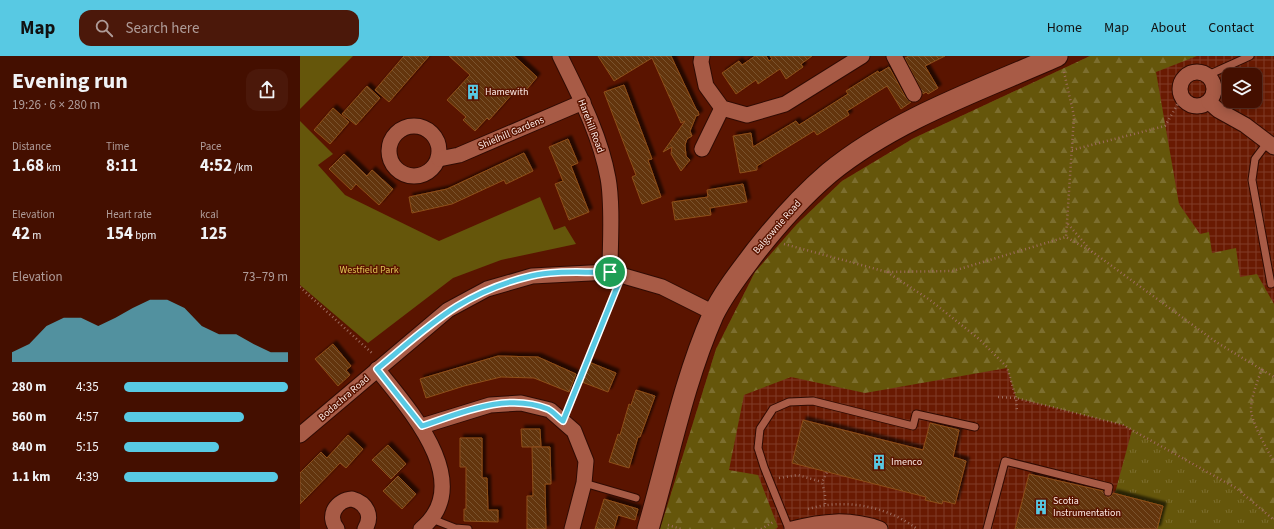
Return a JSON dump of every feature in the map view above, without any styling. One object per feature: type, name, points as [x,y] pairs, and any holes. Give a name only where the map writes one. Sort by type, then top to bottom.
[{"type":"street","name":"Harehill Road","points":[[560,56],[583,102],[598,139],[608,178],[616,274]]},
{"type":"street","points":[[702,56],[701,62],[706,86],[722,108],[747,114],[785,104],[862,56]]},
{"type":"street","points":[[894,56],[914,94]]},
{"type":"street","name":"Balgownie Road","points":[[648,529],[692,369],[714,313],[741,270],[795,204],[830,173],[901,127],[1060,64]]},
{"type":"street","points":[[1198,72],[1208,75],[1214,85],[1214,91],[1209,102],[1205,105],[1194,106],[1189,104],[1182,97],[1180,92],[1182,82],[1188,74],[1198,72]]},
{"type":"street","name":"Shielhill Gardens","points":[[439,159],[459,155],[583,102]]},
{"type":"street","points":[[1209,102],[1218,110],[1246,125],[1271,145]]},
{"type":"street","points":[[702,149],[722,108]]},
{"type":"street","name":"Bodachra Road","points":[[300,435],[448,310],[487,289],[532,276],[616,274],[662,286],[714,313]]},
{"type":"street","points":[[377,369],[422,426],[441,469],[443,487],[439,503],[432,519],[421,529]]},
{"type":"street","points":[[422,426],[490,405],[521,403],[550,410],[574,431],[586,461],[584,483],[572,529]]},
{"type":"street","points":[[337,529],[333,520],[335,507],[340,502],[352,499],[364,505],[368,510],[369,517],[365,529]]},
{"type":"street","points":[[791,529],[822,522],[854,522],[880,529]]},
{"type":"lane","points":[[1208,75],[1250,56]]},
{"type":"lane","points":[[1271,145],[1255,159],[1252,180],[1271,284]]},
{"type":"lane","points":[[791,529],[770,482],[758,448],[760,428],[773,409],[789,402],[813,401],[913,426],[916,414],[975,428]]},
{"type":"lane","points":[[987,529],[1005,461],[1109,487],[1108,492]]},
{"type":"lane","points":[[584,483],[636,498]]},
{"type":"lane","points":[[432,519],[455,528],[468,529]]},
{"type":"path","points":[[1060,64],[1074,116],[1066,237]]},
{"type":"path","points":[[1072,150],[1165,126],[1182,97]]},
{"type":"path","points":[[1067,223],[1094,254]]},
{"type":"path","points":[[783,244],[887,272],[953,271],[1066,237],[1094,254],[1216,342],[1274,377]]},
{"type":"path","points":[[887,272],[930,300],[979,339],[1007,368],[1016,398],[1017,412]]},
{"type":"path","points":[[563,421],[616,274]]},
{"type":"path","points":[[300,288],[373,352],[377,369]]},
{"type":"path","points":[[1262,369],[1255,388],[1250,410],[1263,442],[1274,462]]},
{"type":"path","points":[[998,397],[1016,398],[1123,425],[1236,488],[1274,520]]},
{"type":"path","points":[[825,504],[822,482],[827,472]]},
{"type":"path","points":[[770,482],[784,476],[798,475],[822,482]]},
{"type":"shaded area","points":[[1090,56],[1274,56],[1274,529],[660,529],[716,349],[755,272],[797,224],[842,181],[914,138]]},
{"type":"green space","points":[[300,56],[353,56],[300,109]]},
{"type":"green space","points":[[1090,56],[1197,56],[1156,72],[1179,204],[1200,234],[1209,232],[1212,253],[1236,248],[1240,277],[1257,274],[1274,304],[1274,520],[1236,488],[1123,425],[1016,398],[1007,368],[865,393],[791,377],[744,395],[729,470],[758,475],[778,527],[775,529],[660,529],[716,349],[755,272],[797,224],[842,181],[914,138]]},
{"type":"green space","name":"Westfield Park","points":[[300,121],[333,154],[318,165],[345,195],[439,241],[540,197],[554,230],[565,226],[576,244],[501,260],[453,278],[368,343],[300,285]]},
{"type":"green space","points":[[1132,430],[1236,488],[1274,520],[1274,529],[1157,529],[1163,506],[1115,493]]},
{"type":"building","points":[[404,56],[429,56],[389,102],[375,90]]},
{"type":"building","name":"Hamewith","points":[[449,56],[514,56],[537,77],[527,89],[525,87],[518,95],[514,92],[489,120],[487,118],[475,131],[463,120],[466,117],[447,100],[470,75]]},
{"type":"building","points":[[598,56],[671,56],[699,115],[696,116],[690,131],[692,136],[687,139],[685,145],[686,156],[690,160],[681,171],[671,154],[672,147],[663,152],[685,121],[681,123],[652,58],[614,81]]},
{"type":"building","points":[[755,56],[766,56],[769,61],[772,59],[770,56],[812,56],[801,64],[803,67],[786,79],[780,69],[758,84],[756,80],[736,94],[722,73],[739,61],[742,65]]},
{"type":"building","points":[[909,56],[945,56],[925,66],[938,88],[928,94],[926,92],[923,94],[905,58]]},
{"type":"building","points":[[889,67],[906,98],[911,102],[901,109],[887,86],[847,111],[849,115],[817,135],[814,131],[757,166],[757,170],[740,173],[733,136],[751,133],[753,147],[796,121],[799,125],[848,94],[846,91],[878,71],[879,73]]},
{"type":"building","points":[[624,85],[652,159],[648,160],[661,197],[642,204],[632,177],[636,175],[604,92]]},
{"type":"building","points":[[367,86],[380,98],[356,125],[342,114]]},
{"type":"building","points":[[333,108],[349,122],[330,144],[314,130]]},
{"type":"building","points":[[568,139],[578,163],[571,166],[589,212],[569,220],[555,184],[563,181],[549,147]]},
{"type":"building","points":[[524,153],[533,171],[506,184],[504,180],[452,204],[412,213],[409,197],[447,189]]},
{"type":"building","points":[[344,154],[367,176],[372,170],[393,189],[379,205],[356,184],[351,190],[329,169]]},
{"type":"building","points":[[743,184],[747,202],[710,208],[711,215],[675,220],[672,202],[708,197],[707,190]]},
{"type":"building","points":[[333,344],[351,366],[346,370],[350,375],[338,386],[315,359]]},
{"type":"building","points":[[498,356],[538,357],[576,374],[569,392],[534,378],[501,377],[464,386],[426,398],[420,379]]},
{"type":"building","points":[[589,362],[616,373],[608,392],[582,382]]},
{"type":"building","points":[[636,390],[655,396],[640,437],[638,437],[629,468],[609,462],[618,434],[620,435],[629,404],[631,405]]},
{"type":"building","name":"Imenco","points":[[803,420],[923,450],[930,423],[959,430],[953,457],[966,461],[955,504],[943,501],[942,504],[925,500],[926,497],[792,463]]},
{"type":"building","points":[[521,429],[540,429],[541,447],[522,447]]},
{"type":"building","points":[[348,435],[363,449],[346,468],[340,463],[300,504],[300,473],[321,452],[327,458]]},
{"type":"building","points":[[460,438],[482,438],[482,478],[487,478],[488,510],[498,510],[498,522],[464,521],[464,509],[466,509],[466,467],[460,467]]},
{"type":"building","points":[[388,445],[406,464],[391,479],[372,460]]},
{"type":"building","points":[[532,447],[550,447],[551,484],[545,484],[546,529],[527,529],[527,496],[533,496]]},
{"type":"building","points":[[1029,474],[1103,491],[1107,497],[1110,497],[1113,493],[1163,506],[1157,529],[1015,529]]},
{"type":"building","points":[[398,476],[416,494],[402,509],[383,491]]},
{"type":"building","points":[[604,499],[638,509],[635,520],[618,515],[614,529],[595,529]]},
{"type":"place","name":"Hamewith","points":[[473,92]]},
{"type":"place","name":"Imenco","points":[[879,462]]},
{"type":"place","name":"Scotia Instrumentation","points":[[1041,507]]},
{"type":"route","points":[[610,272],[622,275],[563,421],[550,410],[521,403],[490,405],[422,426],[377,369],[448,310],[487,289],[532,276],[563,273],[610,272]]}]
